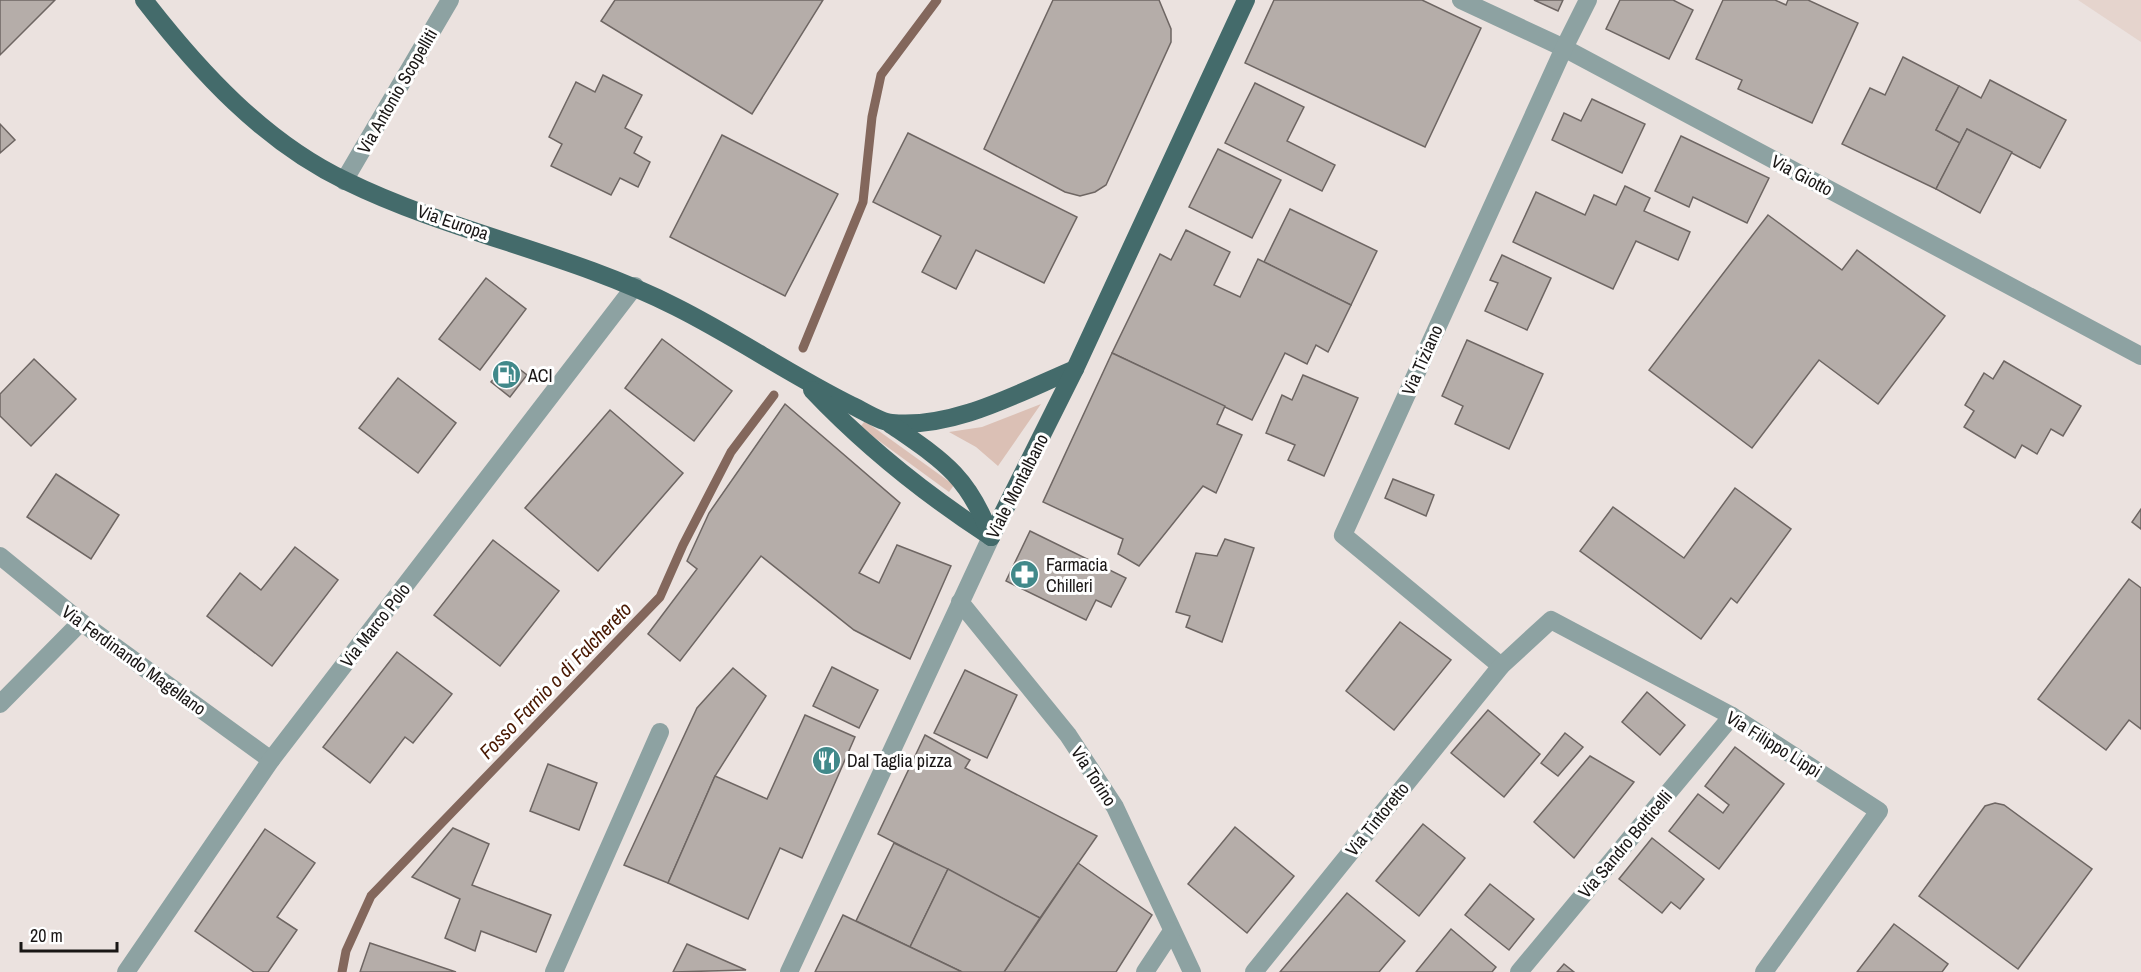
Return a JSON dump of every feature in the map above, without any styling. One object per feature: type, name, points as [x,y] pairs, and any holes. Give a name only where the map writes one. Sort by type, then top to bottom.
[{"type":"main road","name":"Via Europa","points":[[144,0],[211,81],[293,149],[345,181],[435,218],[548,253],[635,286],[710,324],[804,382]]},
{"type":"main road","name":"Viale Montalbano","points":[[991,537],[1075,369],[1246,0]]},
{"type":"main road","points":[[890,423],[956,416],[986,408],[1075,369]]},
{"type":"main road","points":[[804,382],[890,423],[944,461],[966,485],[980,507],[991,537]]},
{"type":"main road","points":[[804,382],[850,430],[888,464],[935,501],[991,537]]},
{"type":"street","name":"Via Antonio Scopelliti","points":[[345,181],[450,0]]},
{"type":"street","name":"Via Giotto","points":[[1461,0],[1564,48],[2141,356]]},
{"type":"street","name":"Via Tiziano","points":[[1501,666],[1343,535],[1564,48],[1588,0]]},
{"type":"street","name":"Via Marco Polo","points":[[126,972],[271,760],[635,286]]},
{"type":"street","name":"Viale Montalbano","points":[[789,972],[991,537]]},
{"type":"street","name":"Via Ferdinando Magellano","points":[[0,556],[81,622],[271,760]]},
{"type":"street","name":"Via Torino","points":[[960,602],[1068,735],[1115,807],[1192,972]]},
{"type":"street","name":"Via Filippo Lippi","points":[[1501,666],[1551,620],[1732,716],[1879,811],[1764,972]]},
{"type":"street","points":[[0,704],[81,622]]},
{"type":"street","name":"Via Tintoretto","points":[[1254,972],[1501,666]]},
{"type":"street","name":"Via Sandro Botticelli","points":[[1519,972],[1732,716]]},
{"type":"street","points":[[554,972],[660,732]]},
{"type":"street","points":[[1145,972],[1172,931]]},
{"type":"shaded area","points":[[2078,0],[2141,0],[2141,42]]},
{"type":"shaded area","points":[[1041,404],[998,466],[976,447],[949,432],[982,427]]},
{"type":"shaded area","points":[[865,421],[954,485],[949,492],[860,427]]},
{"type":"building","points":[[0,0],[55,0],[0,55]]},
{"type":"building","points":[[615,0],[823,0],[752,114],[601,21]]},
{"type":"building","points":[[1053,0],[1159,0],[1171,29],[1171,42],[1106,185],[1095,192],[1080,196],[1065,192],[984,149]]},
{"type":"building","points":[[1274,0],[1422,0],[1481,28],[1425,147],[1245,63]]},
{"type":"building","points":[[1534,0],[1563,0],[1558,11]]},
{"type":"building","points":[[1620,0],[1673,0],[1693,10],[1669,59],[1606,29]]},
{"type":"building","points":[[1723,0],[1775,0],[1786,5],[1788,0],[1808,0],[1858,23],[1812,123],[1738,89],[1742,80],[1696,59]]},
{"type":"building","points":[[1903,57],[1959,86],[1936,130],[1960,143],[1936,189],[1842,144],[1870,88],[1885,95]]},
{"type":"building","points":[[603,75],[642,95],[625,128],[642,137],[634,153],[650,162],[638,187],[620,178],[611,195],[551,166],[562,144],[549,137],[576,82],[595,92]]},
{"type":"building","points":[[1990,80],[2066,120],[2040,168],[1967,129],[1960,143],[1936,130],[1959,86],[1981,98]]},
{"type":"building","points":[[1255,83],[1304,107],[1287,141],[1335,165],[1322,191],[1225,143]]},
{"type":"building","points":[[1592,99],[1645,124],[1622,173],[1552,140],[1564,113],[1581,121]]},
{"type":"building","points":[[0,124],[15,140],[0,153]]},
{"type":"building","points":[[1967,129],[2012,152],[1980,213],[1936,189]]},
{"type":"building","points":[[908,133],[1077,217],[1044,283],[976,250],[956,289],[922,272],[941,236],[873,202]]},
{"type":"building","points":[[722,135],[838,194],[785,296],[670,237]]},
{"type":"building","points":[[1681,136],[1769,178],[1747,223],[1693,197],[1689,207],[1655,191]]},
{"type":"building","points":[[1218,149],[1281,180],[1252,238],[1189,207]]},
{"type":"building","points":[[1625,186],[1650,198],[1644,211],[1690,232],[1678,260],[1636,241],[1613,289],[1513,242],[1536,192],[1585,215],[1594,195],[1616,205]]},
{"type":"building","points":[[1290,209],[1377,251],[1351,305],[1264,262]]},
{"type":"building","points":[[1768,215],[1842,270],[1857,250],[1945,316],[1878,404],[1819,360],[1752,448],[1649,370]]},
{"type":"building","points":[[1186,230],[1230,252],[1214,285],[1240,297],[1258,259],[1351,305],[1328,352],[1316,345],[1307,364],[1285,353],[1252,420],[1112,353],[1160,254],[1171,260]]},
{"type":"building","points":[[1502,255],[1551,278],[1527,330],[1485,311],[1498,283],[1490,280]]},
{"type":"building","points":[[486,278],[526,309],[480,370],[439,339]]},
{"type":"building","points":[[662,339],[732,391],[694,441],[625,388]]},
{"type":"building","points":[[1467,340],[1543,374],[1509,449],[1455,424],[1463,406],[1442,396]]},
{"type":"building","points":[[1112,353],[1225,406],[1217,424],[1242,435],[1216,493],[1203,486],[1139,566],[1118,554],[1123,539],[1043,502]]},
{"type":"building","points":[[34,359],[76,399],[31,446],[0,416],[0,394]]},
{"type":"building","points":[[509,361],[527,375],[510,397],[491,382]]},
{"type":"building","points":[[2004,361],[2081,406],[2063,436],[2051,429],[2037,454],[2022,445],[2015,458],[1964,427],[1974,411],[1965,405],[1984,373],[1993,379]]},
{"type":"building","points":[[1303,375],[1358,398],[1324,476],[1288,460],[1295,445],[1266,433],[1282,395],[1292,400]]},
{"type":"building","points":[[398,378],[456,423],[418,473],[359,428]]},
{"type":"building","points":[[785,404],[900,503],[859,573],[879,583],[897,545],[951,566],[910,659],[854,630],[761,556],[680,661],[648,634],[697,569],[687,561],[709,513]]},
{"type":"building","points":[[610,410],[683,473],[598,571],[525,508]]},
{"type":"building","points":[[56,474],[119,515],[91,559],[27,517]]},
{"type":"building","points":[[1393,479],[1434,495],[1426,516],[1385,498]]},
{"type":"building","points":[[1735,488],[1791,529],[1737,603],[1731,598],[1701,639],[1580,551],[1613,507],[1684,558]]},
{"type":"building","points":[[2141,509],[2141,529],[2132,522]]},
{"type":"building","points":[[1030,531],[1126,578],[1111,607],[1096,600],[1086,620],[1006,581]]},
{"type":"building","points":[[1225,539],[1254,548],[1222,642],[1186,627],[1190,616],[1176,612],[1196,553],[1217,556]]},
{"type":"building","points":[[493,540],[559,591],[500,666],[434,615]]},
{"type":"building","points":[[295,547],[338,580],[272,666],[207,616],[240,573],[261,590]]},
{"type":"building","points":[[2129,579],[2141,588],[2141,729],[2129,720],[2106,750],[2038,699]]},
{"type":"building","points":[[1400,622],[1451,660],[1394,730],[1346,691]]},
{"type":"building","points":[[397,652],[452,694],[413,743],[405,737],[370,783],[323,747]]},
{"type":"building","points":[[832,667],[878,690],[859,728],[813,706]]},
{"type":"building","points":[[733,668],[766,696],[715,776],[668,883],[624,865],[697,708]]},
{"type":"building","points":[[965,670],[1017,695],[987,758],[934,733]]},
{"type":"building","points":[[1647,692],[1685,725],[1660,755],[1622,722]]},
{"type":"building","points":[[1488,710],[1540,754],[1504,797],[1451,753]]},
{"type":"building","points":[[805,715],[855,737],[802,858],[780,848],[748,919],[668,883],[715,776],[767,799]]},
{"type":"building","points":[[1565,733],[1583,747],[1558,776],[1541,763]]},
{"type":"building","points":[[925,735],[970,760],[965,768],[1097,836],[1040,918],[878,834]]},
{"type":"building","points":[[1735,747],[1784,784],[1719,869],[1669,831],[1698,794],[1723,813],[1729,805],[1705,786]]},
{"type":"building","points":[[1590,756],[1634,782],[1574,858],[1534,822]]},
{"type":"building","points":[[548,764],[597,783],[579,830],[530,811]]},
{"type":"building","points":[[1995,803],[2004,805],[2092,869],[2018,969],[1919,896],[1985,806]]},
{"type":"building","points":[[1423,824],[1465,858],[1419,916],[1376,881]]},
{"type":"building","points":[[1235,827],[1294,876],[1247,933],[1188,884]]},
{"type":"building","points":[[453,828],[489,844],[472,885],[551,915],[536,952],[481,931],[475,951],[445,938],[460,899],[412,877]]},
{"type":"building","points":[[265,829],[315,863],[277,917],[297,930],[268,972],[254,972],[195,931]]},
{"type":"building","points":[[1652,838],[1704,879],[1680,909],[1671,902],[1662,913],[1619,879]]},
{"type":"building","points":[[894,843],[948,869],[910,947],[856,921]]},
{"type":"building","points":[[1078,863],[1152,915],[1116,972],[1004,972]]},
{"type":"building","points":[[948,869],[1040,918],[1004,972],[962,972],[910,947]]},
{"type":"building","points":[[1490,884],[1534,919],[1509,950],[1465,915]]},
{"type":"building","points":[[1347,893],[1405,941],[1379,972],[1280,972]]},
{"type":"building","points":[[843,915],[910,947],[962,972],[815,972]]},
{"type":"building","points":[[1894,924],[1948,964],[1942,972],[1857,972]]},
{"type":"building","points":[[1451,929],[1496,967],[1492,972],[1416,972]]},
{"type":"building","points":[[370,943],[456,972],[360,972]]},
{"type":"building","points":[[687,944],[746,970],[673,972]]},
{"type":"building","points":[[1564,964],[1574,972],[1557,972]]},
{"type":"waterway","name":"Fosso Farnio o di Falchereto","points":[[803,348],[863,202],[872,117],[881,75],[937,0]]},
{"type":"waterway","name":"Fosso Farnio o di Falchereto","points":[[342,972],[346,951],[371,896],[660,597],[683,545],[731,452],[774,395]]},
{"type":"place","name":"ACI","points":[[507,375]]},
{"type":"place","name":"Farmacia Chilleri","points":[[1025,574]]},
{"type":"place","name":"Dal Taglia pizza","points":[[826,760]]}]
